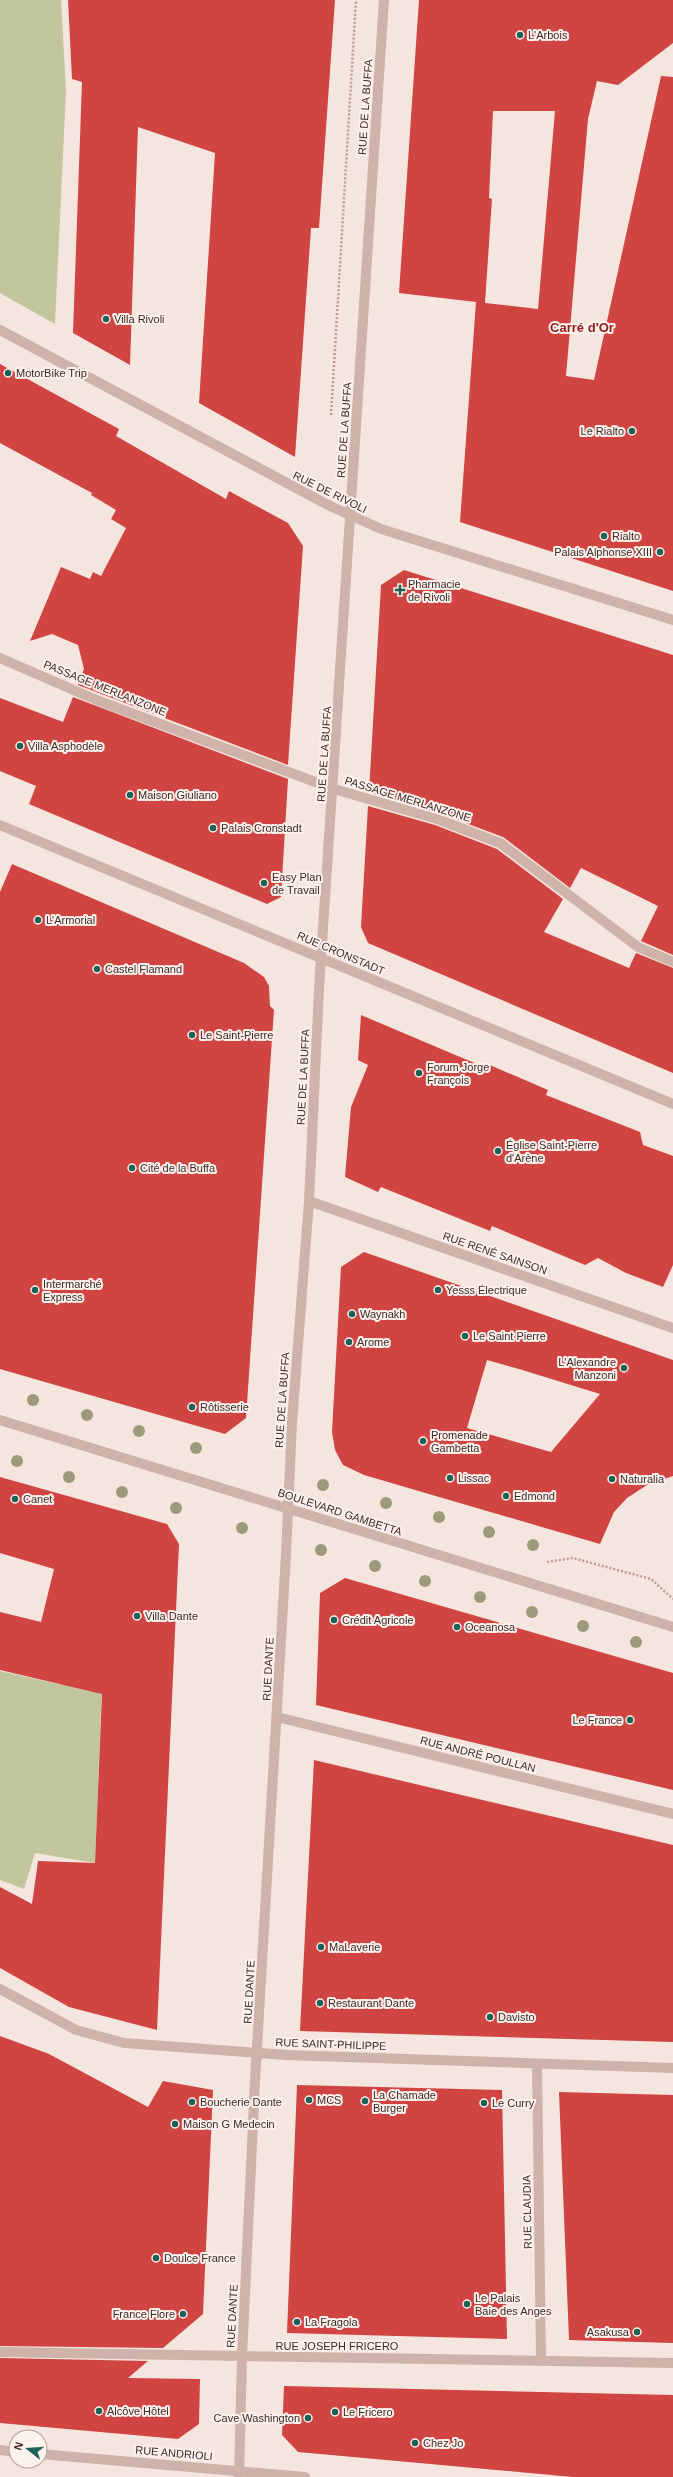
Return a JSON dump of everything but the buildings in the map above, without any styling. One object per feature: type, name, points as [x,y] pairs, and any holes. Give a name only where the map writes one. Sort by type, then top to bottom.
[{"type":"street","name":"RUE DE LA BUFFA","points":[[289,1509],[292,1424],[309,1201],[321,957],[334,789],[350,516],[384,0]]},
{"type":"street","name":"RUE DE RIVOLI","points":[[0,330],[350,516],[381,529],[673,620]]},
{"type":"street","name":"PASSAGE MERLANZONE","points":[[0,658],[100,701],[334,789],[437,819],[500,843],[638,947],[673,962]]},
{"type":"street","name":"RUE CRONSTADT","points":[[0,825],[673,1104]]},
{"type":"street","name":"RUE RENÉ SAINSON","points":[[309,1201],[673,1328]]},
{"type":"street","name":"BOULEVARD GAMBETTA","points":[[0,1420],[673,1627]]},
{"type":"street","name":"RUE DANTE","points":[[239,2474],[242,2357],[257,2053],[289,1509]]},
{"type":"street","name":"RUE ANDRÉ POULLAN","points":[[277,1717],[673,1814]]},
{"type":"street","name":"RUE SAINT-PHILIPPE","points":[[0,1989],[76,2030],[118,2041],[257,2053],[537,2065],[673,2068]]},
{"type":"street","name":"RUE CLAUDIA","points":[[537,2065],[541,2360]]},
{"type":"street","name":"RUE JOSEPH FRICERO","points":[[0,2352],[673,2363]]},
{"type":"street","name":"RUE ANDRIOLI","points":[[48,2455],[239,2474],[305,2477]]},
{"type":"green space","points":[[0,0],[61,0],[66,91],[55,324],[0,293]]},
{"type":"green space","points":[[0,1671],[58,1684],[102,1686],[95,1863],[35,1853],[24,1889],[0,1880]]},
{"type":"place","name":"L'Arbois","points":[[520,35]]},
{"type":"place","name":"Villa Rivoli","points":[[106,319]]},
{"type":"place","name":"MotorBike Trip","points":[[8,373]]},
{"type":"place","name":"Le Rialto","points":[[632,431]]},
{"type":"place","name":"Rialto","points":[[604,536]]},
{"type":"place","name":"Palais Alphonse XIII","points":[[660,552]]},
{"type":"place","name":"Pharmacie de Rivoli","points":[[400,590]]},
{"type":"place","name":"Villa Asphodèle","points":[[20,746]]},
{"type":"place","name":"Maison Giuliano","points":[[130,795]]},
{"type":"place","name":"Palais Cronstadt","points":[[213,828]]},
{"type":"place","name":"Easy Plan de Travail","points":[[264,883]]},
{"type":"place","name":"L'Armorial","points":[[38,920]]},
{"type":"place","name":"Castel Flamand","points":[[97,969]]},
{"type":"place","name":"Le Saint-Pierre","points":[[192,1035]]},
{"type":"place","name":"Forum Jorge François","points":[[419,1073]]},
{"type":"place","name":"Église Saint-Pierre d'Arène","points":[[498,1151]]},
{"type":"place","name":"Cité de la Buffa","points":[[132,1168]]},
{"type":"place","name":"Intermarché Express","points":[[35,1290]]},
{"type":"place","name":"Yesss Électrique","points":[[438,1290]]},
{"type":"place","name":"Waynakh","points":[[352,1314]]},
{"type":"place","name":"Le Saint Pierre","points":[[465,1336]]},
{"type":"place","name":"Arome","points":[[349,1342]]},
{"type":"place","name":"L'Alexandre Manzoni","points":[[624,1368]]},
{"type":"place","name":"Rôtisserie","points":[[192,1407]]},
{"type":"place","name":"Promenade Gambetta","points":[[423,1441]]},
{"type":"place","name":"Lissac","points":[[450,1478]]},
{"type":"place","name":"Naturalia","points":[[612,1479]]},
{"type":"place","name":"Edmond","points":[[506,1496]]},
{"type":"place","name":"Canet","points":[[15,1499]]},
{"type":"place","name":"Villa Dante","points":[[137,1616]]},
{"type":"place","name":"Crédit Agricole","points":[[334,1620]]},
{"type":"place","name":"Oceanosa","points":[[457,1627]]},
{"type":"place","name":"Le France","points":[[630,1720]]},
{"type":"place","name":"MaLaverie","points":[[321,1947]]},
{"type":"place","name":"Restaurant Dante","points":[[320,2003]]},
{"type":"place","name":"Davisto","points":[[490,2017]]},
{"type":"place","name":"MCS","points":[[309,2100]]},
{"type":"place","name":"La Chamade Burger","points":[[365,2101]]},
{"type":"place","name":"Boucherie Dante","points":[[192,2102]]},
{"type":"place","name":"Le Curry","points":[[484,2103]]},
{"type":"place","name":"Maison G Medecin","points":[[175,2124]]},
{"type":"place","name":"Doulce France","points":[[156,2258]]},
{"type":"place","name":"Le Palais Baie des Anges","points":[[467,2304]]},
{"type":"place","name":"France Flore","points":[[183,2314]]},
{"type":"place","name":"La Fragola","points":[[297,2322]]},
{"type":"place","name":"Asakusa","points":[[637,2332]]},
{"type":"place","name":"Alcôve Hôtel","points":[[99,2411]]},
{"type":"place","name":"Le Fricero","points":[[335,2412]]},
{"type":"place","name":"Cave Washington","points":[[308,2418]]},
{"type":"place","name":"Chez Jo","points":[[415,2443]]},
{"type":"district","name":"Carré d'Or","points":[[582,327]]}]
